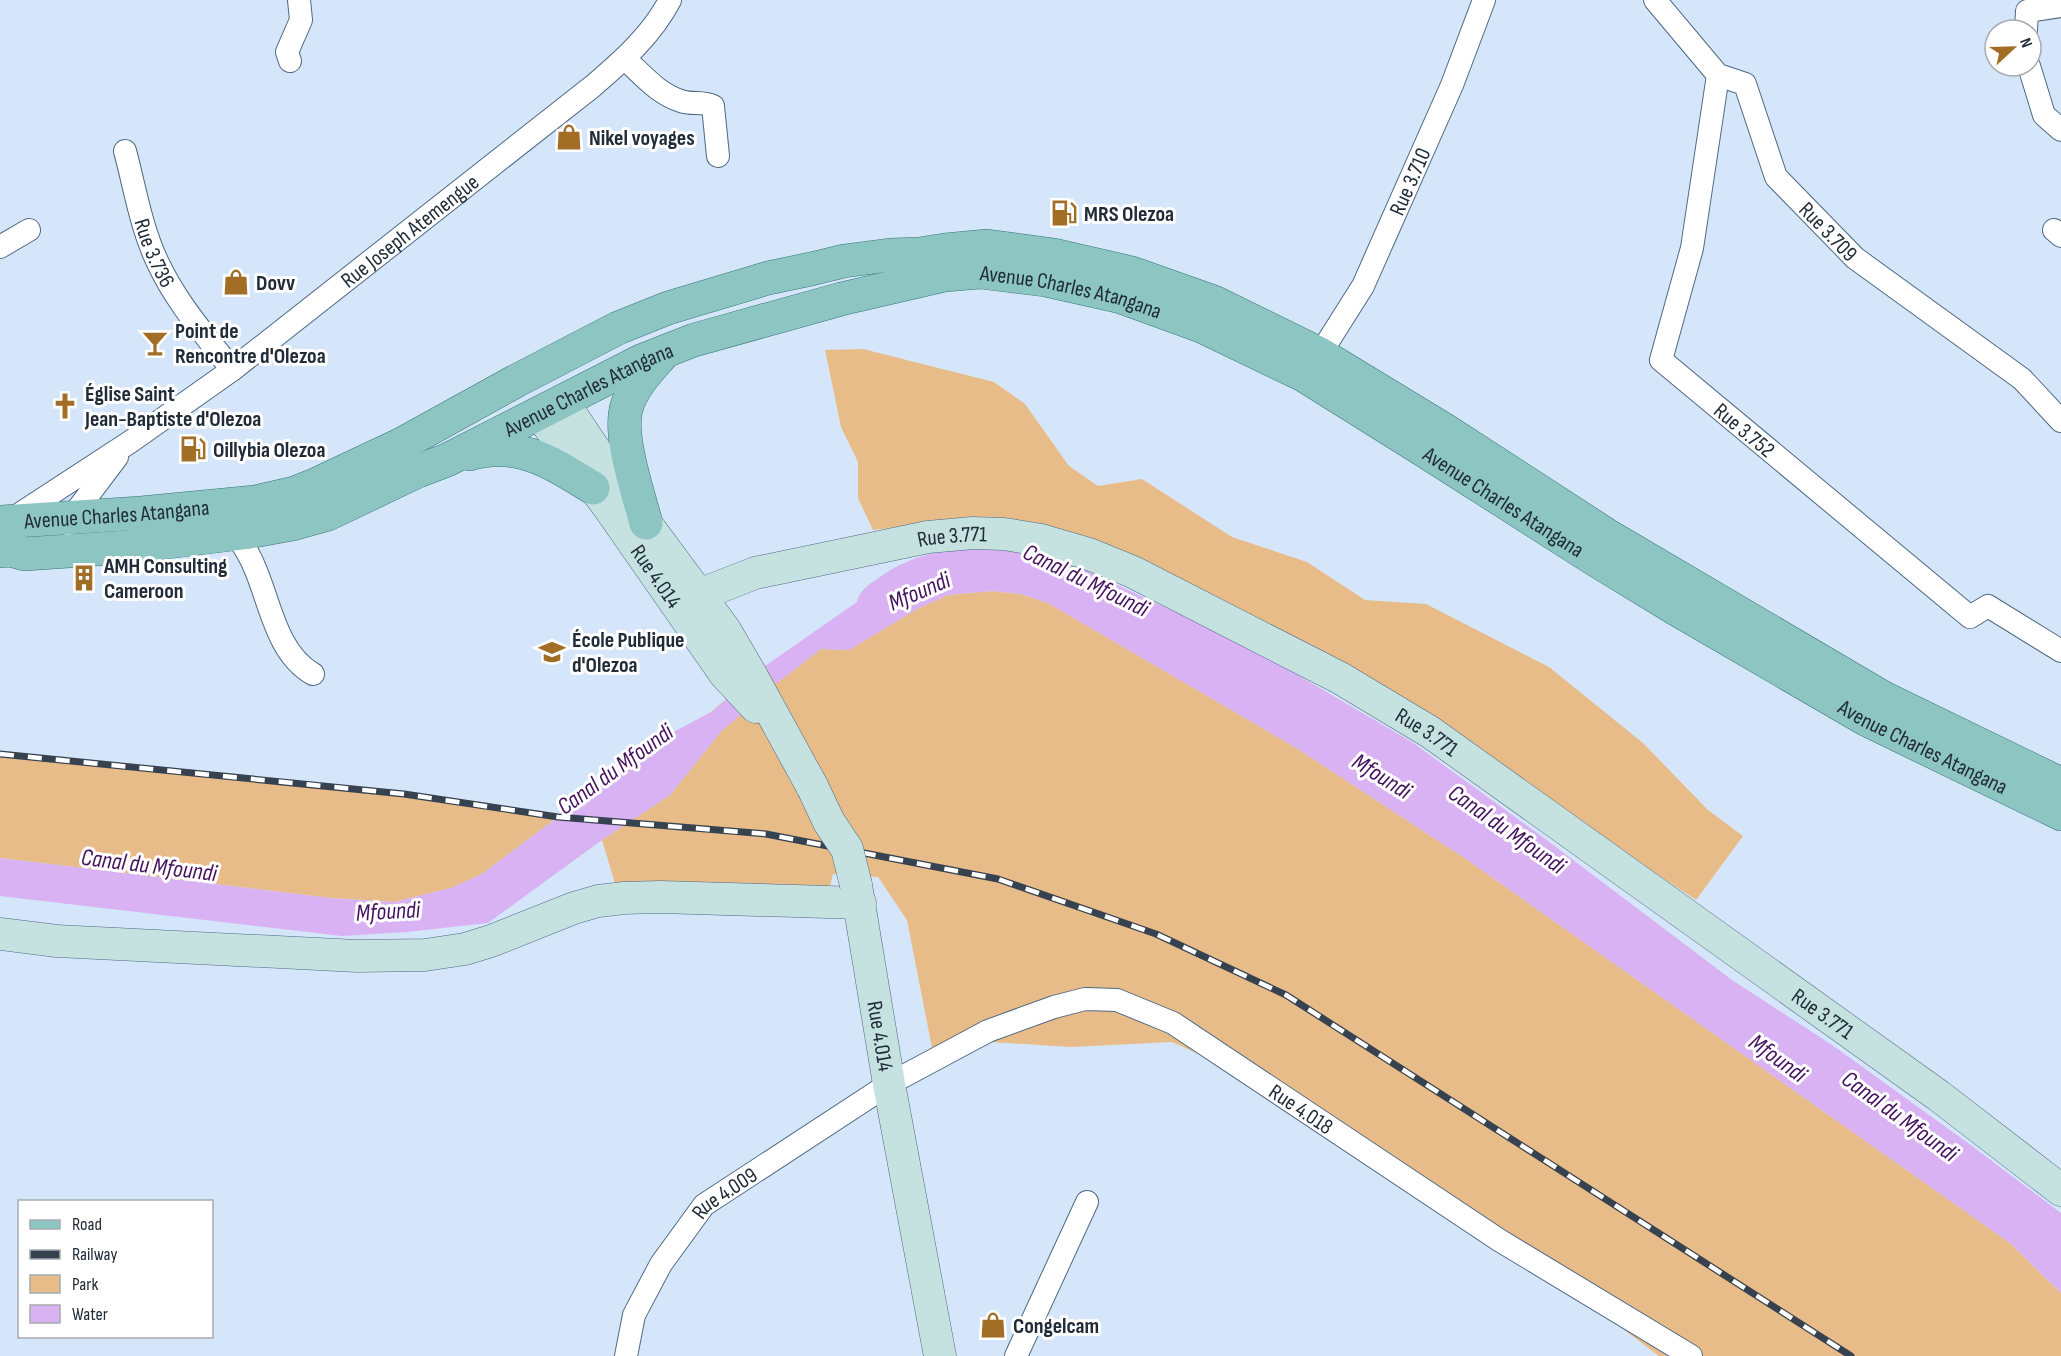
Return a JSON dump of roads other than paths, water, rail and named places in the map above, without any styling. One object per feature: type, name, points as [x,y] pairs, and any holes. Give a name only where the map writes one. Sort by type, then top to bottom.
[{"type":"main road","name":"Avenue Charles Atangana","points":[[2061,784],[1882,697],[1852,680],[1620,543],[1320,354],[1214,303],[1132,273],[1054,255],[987,246],[844,261],[768,278],[668,308],[618,328],[540,395],[502,430],[447,460],[418,471],[328,514],[292,524],[236,534],[127,547],[25,554],[10,550],[2,532],[71,518],[255,502],[317,484],[402,444],[540,395],[643,360],[694,340],[841,299],[945,275],[980,272],[1045,280],[1121,297],[1201,326],[1305,376],[1621,576],[1867,720],[2061,814]]},
{"type":"main road","points":[[646,522],[630,461],[624,426],[626,408],[638,383],[666,351]]},
{"type":"main road","name":"Rue 4.014","points":[[540,395],[593,488],[725,674],[781,733]]},
{"type":"main road","name":"Rue 4.014","points":[[540,395],[646,522],[725,630],[781,733],[802,766],[829,822],[847,849],[858,894],[889,1084],[940,1356]]},
{"type":"main road","points":[[447,460],[477,452],[509,449],[546,459],[593,488]]},
{"type":"main road","name":"Rue 3.771","points":[[699,595],[755,573],[928,537],[973,533],[1004,534],[1041,540],[1089,554],[1133,572],[1340,678],[1430,732],[1939,1096],[2061,1190]]},
{"type":"main road","points":[[0,934],[57,941],[334,955],[425,955],[474,946],[598,901],[660,897],[858,894]]},
{"type":"street","points":[[290,60],[287,52],[301,20],[299,0]]},
{"type":"street","name":"Rue Joseph Atemengue","points":[[2,532],[232,370],[593,86],[625,59],[662,15],[670,0]]},
{"type":"street","name":"Rue 3.710","points":[[1320,354],[1363,286],[1452,85],[1484,0]]},
{"type":"street","name":"Rue 3.709","points":[[1655,0],[1718,75],[1745,84],[1776,177],[1855,258],[2022,379],[2061,421]]},
{"type":"street","points":[[2024,14],[2061,6]]},
{"type":"street","points":[[625,59],[666,95],[685,103],[706,103],[712,106],[718,156]]},
{"type":"street","name":"Rue 3.752","points":[[1718,75],[1692,248],[1661,360],[1970,617],[1988,606],[2061,651]]},
{"type":"street","points":[[2033,78],[2044,115],[2061,130]]},
{"type":"street","name":"Rue 3.736","points":[[125,151],[144,226],[157,262],[178,299],[232,370]]},
{"type":"street","points":[[0,248],[28,230]]},
{"type":"street","name":"Rue Joseph Atemengue","points":[[55,551],[71,518],[130,442]]},
{"type":"street","points":[[236,534],[254,565],[274,621],[284,641],[304,668],[313,674]]},
{"type":"street","name":"Rue 4.018","points":[[889,1084],[988,1031],[1054,1007],[1085,999],[1117,1000],[1173,1023],[1499,1240],[1691,1356]]},
{"type":"street","name":"Rue 4.009","points":[[626,1356],[634,1315],[661,1264],[704,1205],[889,1084]]},
{"type":"street","points":[[1016,1356],[1088,1202]]},
{"type":"water","name":"Mfoundi","points":[[988,543],[1064,560],[1250,647],[1412,742],[1732,980],[1832,1045],[2061,1213],[2061,1293],[2010,1243],[1466,859],[1298,749],[1048,603],[1021,594],[992,591],[948,595],[917,609],[849,650],[821,649],[776,684],[765,666],[857,602],[864,589],[890,570],[930,554]]},
{"type":"water","name":"Mfoundi","points":[[711,712],[723,729],[670,795],[602,840],[488,923],[342,936],[0,896],[0,858],[330,898],[394,902],[451,888],[482,874],[666,736]]},
{"type":"waterway","name":"Canal du Mfoundi","points":[[697,738],[755,689]]},
{"type":"railway","points":[[0,754],[404,794],[558,817],[766,834],[998,879],[1156,934],[1286,995],[1851,1356]]},
{"type":"place","name":"Nikel voyages","points":[[569,137]]},
{"type":"place","name":"MRS Olezoa","points":[[1064,213]]},
{"type":"place","name":"Dovv","points":[[236,282]]},
{"type":"place","name":"Point de Rencontre d'Olezoa","points":[[155,343]]},
{"type":"place","name":"Église Saint Jean-Baptiste d'Olezoa","points":[[65,406]]},
{"type":"place","name":"Oillybia Olezoa","points":[[193,449]]},
{"type":"place","name":"AMH Consulting Cameroon","points":[[84,578]]},
{"type":"place","name":"École Publique d'Olezoa","points":[[552,652]]},
{"type":"place","name":"Congelcam","points":[[993,1325]]}]
